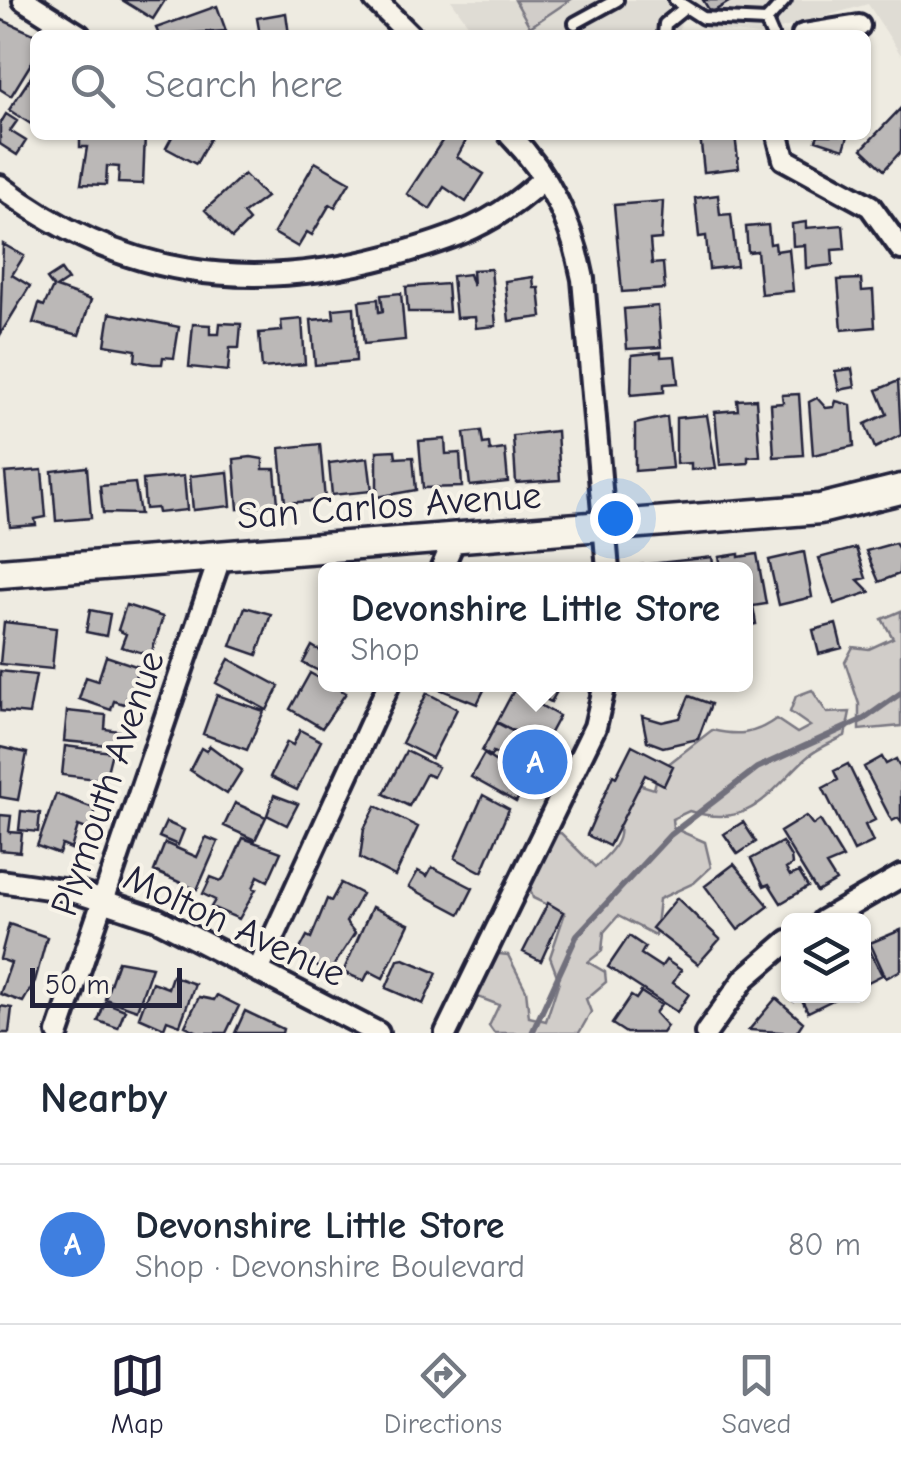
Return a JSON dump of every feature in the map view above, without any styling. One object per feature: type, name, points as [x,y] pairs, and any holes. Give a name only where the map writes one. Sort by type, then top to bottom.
[{"type":"main road","name":"San Carlos Avenue","points":[[0,574],[820,509],[901,490]]},
{"type":"street","points":[[24,0],[72,30]]},
{"type":"street","points":[[375,0],[405,30]]},
{"type":"street","points":[[834,30],[859,26]]},
{"type":"street","points":[[514,140],[558,199],[575,241],[583,279],[607,562]]},
{"type":"street","points":[[779,140],[784,159],[870,206],[901,249]]},
{"type":"street","points":[[0,186],[78,237],[116,253],[178,270],[262,278],[343,268],[477,228],[512,208],[544,178]]},
{"type":"street","points":[[444,562],[455,538]]},
{"type":"street","name":"Plymouth Avenue","points":[[58,1033],[222,555]]},
{"type":"street","points":[[258,971],[385,692]]},
{"type":"street","points":[[446,1033],[595,726],[602,692]]},
{"type":"street","points":[[835,913],[901,876]]},
{"type":"street","name":"Molton Avenue","points":[[0,881],[104,900],[157,919],[378,1033]]},
{"type":"street","points":[[706,1033],[745,978],[781,946]]},
{"type":"lane","points":[[575,23],[617,0]]},
{"type":"lane","points":[[766,21],[785,0]]},
{"type":"lane","points":[[664,30],[680,3],[703,18],[766,21]]},
{"type":"lane","points":[[766,21],[770,30]]},
{"type":"shaded area","points":[[451,0],[901,0],[901,55],[868,4],[777,30],[708,29],[684,17],[678,30],[472,30]]},
{"type":"shaded area","points":[[515,0],[570,0],[530,27]]},
{"type":"shaded area","points":[[901,611],[901,726],[859,730],[859,704],[845,662],[853,647],[869,649],[893,638],[882,619]]},
{"type":"shaded area","points":[[812,690],[827,713],[850,712],[845,736],[813,753],[766,797],[741,813],[727,816],[689,811],[672,819],[673,828],[705,842],[711,867],[694,883],[659,899],[655,935],[618,916],[604,932],[602,951],[588,962],[605,972],[606,982],[586,999],[591,1012],[579,1033],[494,1033],[489,1026],[499,1005],[478,997],[475,980],[490,953],[508,955],[526,990],[529,1017],[546,1021],[559,981],[550,957],[565,913],[533,898],[528,883],[536,836],[561,833],[595,867],[618,838],[619,822],[613,801],[622,779],[654,789],[658,772],[712,730],[745,733],[776,719],[797,733],[810,726],[790,712],[796,696]]},
{"type":"building","points":[[122,0],[165,0],[153,19]]},
{"type":"building","points":[[703,0],[732,0],[711,13]]},
{"type":"building","points":[[217,6],[226,30],[157,30]]},
{"type":"building","points":[[286,13],[288,30],[259,30],[257,18]]},
{"type":"building","points":[[0,19],[30,32],[30,65],[11,96],[0,89]]},
{"type":"building","points":[[30,78],[30,123],[9,110]]},
{"type":"building","points":[[901,108],[901,151],[884,170],[862,149]]},
{"type":"building","points":[[6,114],[17,121],[10,131],[26,141],[17,155],[0,144],[0,124]]},
{"type":"building","points":[[80,140],[145,140],[143,184],[118,183],[119,167],[107,166],[106,185],[81,184],[87,147],[80,147]]},
{"type":"building","points":[[170,140],[209,140],[196,164],[166,148]]},
{"type":"building","points":[[443,140],[466,140],[457,157],[484,174],[466,202],[444,187],[430,209],[407,194]]},
{"type":"building","points":[[701,140],[736,140],[739,168],[704,172]]},
{"type":"building","points":[[816,140],[847,140],[844,149]]},
{"type":"building","points":[[315,162],[350,182],[335,207],[330,204],[312,235],[307,232],[298,247],[274,233]]},
{"type":"building","points":[[244,174],[266,197],[243,214],[249,221],[232,238],[205,210]]},
{"type":"building","points":[[718,195],[720,215],[731,214],[737,266],[709,269],[706,236],[699,237],[695,198]]},
{"type":"building","points":[[663,201],[661,239],[650,240],[652,264],[663,263],[665,289],[622,292],[614,205]]},
{"type":"building","points":[[806,222],[806,228],[843,225],[845,249],[832,250],[833,265],[806,268],[805,245],[793,246],[792,224]]},
{"type":"building","points":[[768,225],[770,244],[775,243],[776,251],[789,249],[793,291],[761,294],[757,251],[748,252],[746,227]]},
{"type":"building","points":[[3,244],[24,256],[12,275],[30,286],[0,335]]},
{"type":"building","points":[[491,269],[496,326],[476,328],[475,317],[456,318],[452,276],[469,274],[473,286],[472,270]]},
{"type":"building","points":[[61,270],[68,280],[56,288],[91,300],[79,335],[33,323],[39,304],[44,306],[53,287],[47,279]]},
{"type":"building","points":[[533,277],[534,288],[539,288],[542,317],[509,321],[505,281]]},
{"type":"building","points":[[861,279],[862,291],[873,290],[875,327],[842,330],[838,280]]},
{"type":"building","points":[[447,284],[449,312],[408,312],[406,287]]},
{"type":"building","points":[[401,293],[405,340],[364,344],[359,301],[378,299],[379,312],[383,311],[381,295]]},
{"type":"building","points":[[658,306],[661,347],[627,349],[624,309]]},
{"type":"building","points":[[354,307],[356,361],[315,365],[311,320],[334,318],[333,309]]},
{"type":"building","points":[[110,313],[179,327],[174,358],[163,357],[162,364],[135,361],[136,350],[105,345]]},
{"type":"building","points":[[302,319],[305,364],[262,368],[259,333],[282,331],[281,321]]},
{"type":"building","points":[[220,323],[241,324],[239,348],[230,348],[228,371],[189,367],[193,324],[210,325],[210,334],[219,334]]},
{"type":"building","points":[[661,352],[661,357],[675,356],[678,383],[664,384],[664,392],[631,395],[632,355]]},
{"type":"building","points":[[852,369],[855,387],[839,390],[835,371]]},
{"type":"building","points":[[898,381],[901,435],[875,448],[865,424],[887,414],[877,390]]},
{"type":"building","points":[[799,394],[803,455],[774,457],[771,404],[783,403],[782,395]]},
{"type":"building","points":[[817,398],[826,408],[834,407],[836,401],[851,405],[854,446],[813,455],[809,402]]},
{"type":"building","points":[[756,399],[760,456],[748,457],[748,463],[720,465],[715,412],[738,410],[737,400]]},
{"type":"building","points":[[707,415],[716,468],[691,470],[691,463],[676,464],[676,418]]},
{"type":"building","points":[[667,417],[672,468],[635,471],[635,424]]},
{"type":"building","points":[[481,431],[483,444],[489,443],[490,451],[505,449],[508,482],[470,486],[464,433]]},
{"type":"building","points":[[557,431],[560,480],[516,483],[513,436]]},
{"type":"building","points":[[445,439],[446,454],[460,453],[462,487],[423,488],[419,441]]},
{"type":"building","points":[[320,444],[325,500],[285,503],[280,448]]},
{"type":"building","points":[[395,450],[396,458],[413,457],[416,490],[377,497],[377,451]]},
{"type":"building","points":[[368,458],[372,491],[332,495],[329,463]]},
{"type":"building","points":[[234,459],[263,459],[263,469],[275,469],[278,504],[238,509]]},
{"type":"building","points":[[87,467],[91,518],[56,521],[52,471]]},
{"type":"building","points":[[42,470],[46,517],[35,519],[36,525],[10,527],[5,473]]},
{"type":"building","points":[[228,472],[231,506],[193,510],[190,476]]},
{"type":"building","points":[[184,476],[187,510],[158,513],[157,508],[145,509],[143,480]]},
{"type":"building","points":[[135,483],[140,514],[103,513],[100,486]]},
{"type":"building","points":[[895,543],[901,552],[899,574],[879,582],[866,551]]},
{"type":"building","points":[[856,548],[866,578],[858,580],[870,592],[834,604],[819,558]]},
{"type":"building","points":[[804,552],[812,597],[779,605],[769,560]]},
{"type":"building","points":[[757,554],[766,604],[753,606],[753,562],[720,562],[719,557]]},
{"type":"building","points":[[712,557],[713,562],[667,562]]},
{"type":"building","points":[[126,605],[163,617],[151,655],[121,647],[126,634],[118,630]]},
{"type":"building","points":[[245,607],[271,614],[257,655],[231,646]]},
{"type":"building","points":[[90,610],[110,614],[106,636],[86,632]]},
{"type":"building","points":[[4,622],[56,628],[52,669],[0,664]]},
{"type":"building","points":[[836,624],[842,648],[819,654],[813,630]]},
{"type":"building","points":[[312,646],[318,650],[318,670],[303,663]]},
{"type":"building","points":[[106,656],[139,667],[124,704],[114,701],[111,710],[79,699],[86,677],[98,681]]},
{"type":"building","points":[[229,659],[279,686],[267,710],[216,683]]},
{"type":"building","points":[[0,671],[36,675],[29,714],[0,711]]},
{"type":"building","points":[[310,673],[318,677],[318,692],[346,693],[322,728],[290,709]]},
{"type":"building","points":[[447,692],[483,692],[477,704]]},
{"type":"building","points":[[513,692],[559,716],[543,746],[497,722]]},
{"type":"building","points":[[533,692],[557,692],[551,702]]},
{"type":"building","points":[[427,693],[457,709],[432,758],[402,743]]},
{"type":"building","points":[[217,695],[264,711],[247,750],[203,734]]},
{"type":"building","points":[[689,696],[711,704],[698,739],[663,747],[647,741],[642,716],[662,722],[680,718]]},
{"type":"building","points":[[67,711],[106,715],[105,729],[119,731],[118,746],[64,741]]},
{"type":"building","points":[[497,723],[539,745],[535,751],[547,757],[537,775],[493,752],[491,756],[482,751]]},
{"type":"building","points":[[300,730],[321,741],[297,790],[270,777],[287,742],[293,745]]},
{"type":"building","points":[[632,745],[673,766],[664,785],[645,775],[609,846],[587,835],[613,775],[616,777]]},
{"type":"building","points":[[65,746],[112,752],[105,780],[62,775]]},
{"type":"building","points":[[210,746],[242,770],[227,794],[190,770],[201,748],[206,751]]},
{"type":"building","points":[[0,747],[27,753],[18,800],[0,797]]},
{"type":"building","points":[[406,751],[438,767],[433,777],[426,774],[409,806],[384,794]]},
{"type":"building","points":[[484,754],[527,782],[516,802],[471,777]]},
{"type":"building","points":[[882,757],[886,764],[896,759],[901,769],[901,822],[898,818],[892,821],[864,767]]},
{"type":"building","points":[[848,764],[875,820],[865,825],[873,842],[854,851],[823,788],[838,780],[834,771]]},
{"type":"building","points":[[56,794],[96,809],[89,830],[78,826],[71,849],[62,845],[59,854],[37,846]]},
{"type":"building","points":[[274,795],[298,804],[287,825],[267,815]]},
{"type":"building","points":[[483,795],[509,809],[482,872],[455,858]]},
{"type":"building","points":[[235,803],[266,817],[255,840],[224,826]]},
{"type":"building","points":[[376,806],[418,827],[395,876],[360,858],[364,829]]},
{"type":"building","points":[[21,811],[40,813],[38,832],[19,830]]},
{"type":"building","points":[[0,815],[11,816],[9,832],[22,833],[20,852],[0,850]]},
{"type":"building","points":[[806,816],[813,825],[820,820],[843,858],[826,865],[836,881],[817,892],[780,832]]},
{"type":"building","points":[[166,822],[184,830],[178,845],[159,837]]},
{"type":"building","points":[[743,822],[756,842],[738,854],[724,834]]},
{"type":"building","points":[[206,837],[218,842],[197,890],[154,871],[165,843],[197,857]]},
{"type":"building","points":[[243,838],[281,852],[268,881],[258,876],[253,888],[256,889],[239,919],[211,907],[215,900],[203,894],[211,877],[221,881],[226,875]]},
{"type":"building","points":[[782,842],[791,857],[792,865],[786,869],[790,876],[799,872],[808,887],[781,903],[769,884],[764,886],[751,859]]},
{"type":"building","points":[[734,864],[769,906],[738,930],[705,886]]},
{"type":"building","points":[[432,867],[473,888],[460,914],[409,887],[418,871],[427,876]]},
{"type":"building","points":[[341,883],[362,894],[346,922],[355,933],[329,973],[297,955],[307,936],[311,938],[327,899],[331,901]]},
{"type":"building","points":[[677,898],[720,939],[698,964],[652,928]]},
{"type":"building","points":[[548,903],[563,912],[541,961],[523,952]]},
{"type":"building","points":[[372,907],[409,924],[383,978],[369,971],[364,981],[343,972]]},
{"type":"building","points":[[9,924],[47,937],[35,981],[23,1002],[0,994],[11,963],[0,959]]},
{"type":"building","points":[[901,930],[901,970],[886,978],[871,943]]},
{"type":"building","points":[[629,936],[645,947],[641,954],[661,967],[666,960],[681,970],[673,983],[689,994],[677,1012],[608,967]]},
{"type":"building","points":[[871,953],[882,975],[871,980]]},
{"type":"building","points":[[398,960],[437,973],[423,1004],[386,988]]},
{"type":"building","points":[[118,961],[152,967],[137,1010],[105,999]]},
{"type":"building","points":[[172,976],[195,984],[180,1025],[167,1020],[164,1028],[139,1017],[152,982],[168,988]]},
{"type":"building","points":[[641,992],[661,1005],[655,1013],[667,1026],[662,1033],[626,1033],[612,1024],[631,996],[636,999]]},
{"type":"building","points":[[217,995],[239,1006],[226,1033],[200,1033],[185,1026],[199,997],[214,1000]]},
{"type":"building","points":[[776,998],[803,1022],[796,1033],[749,1030]]},
{"type":"building","points":[[105,1002],[125,1010],[118,1028],[98,1021]]},
{"type":"building","points":[[804,1003],[827,1003],[808,1012]]},
{"type":"building","points":[[0,1006],[12,1008],[9,1033],[0,1033]]},
{"type":"building","points":[[245,1011],[283,1029],[282,1033],[235,1033]]},
{"type":"waterway","points":[[532,1033],[577,935],[670,835],[757,768],[864,719],[901,693]]},
{"type":"place","name":"Devonshire Little Store","points":[[535,762]]}]
